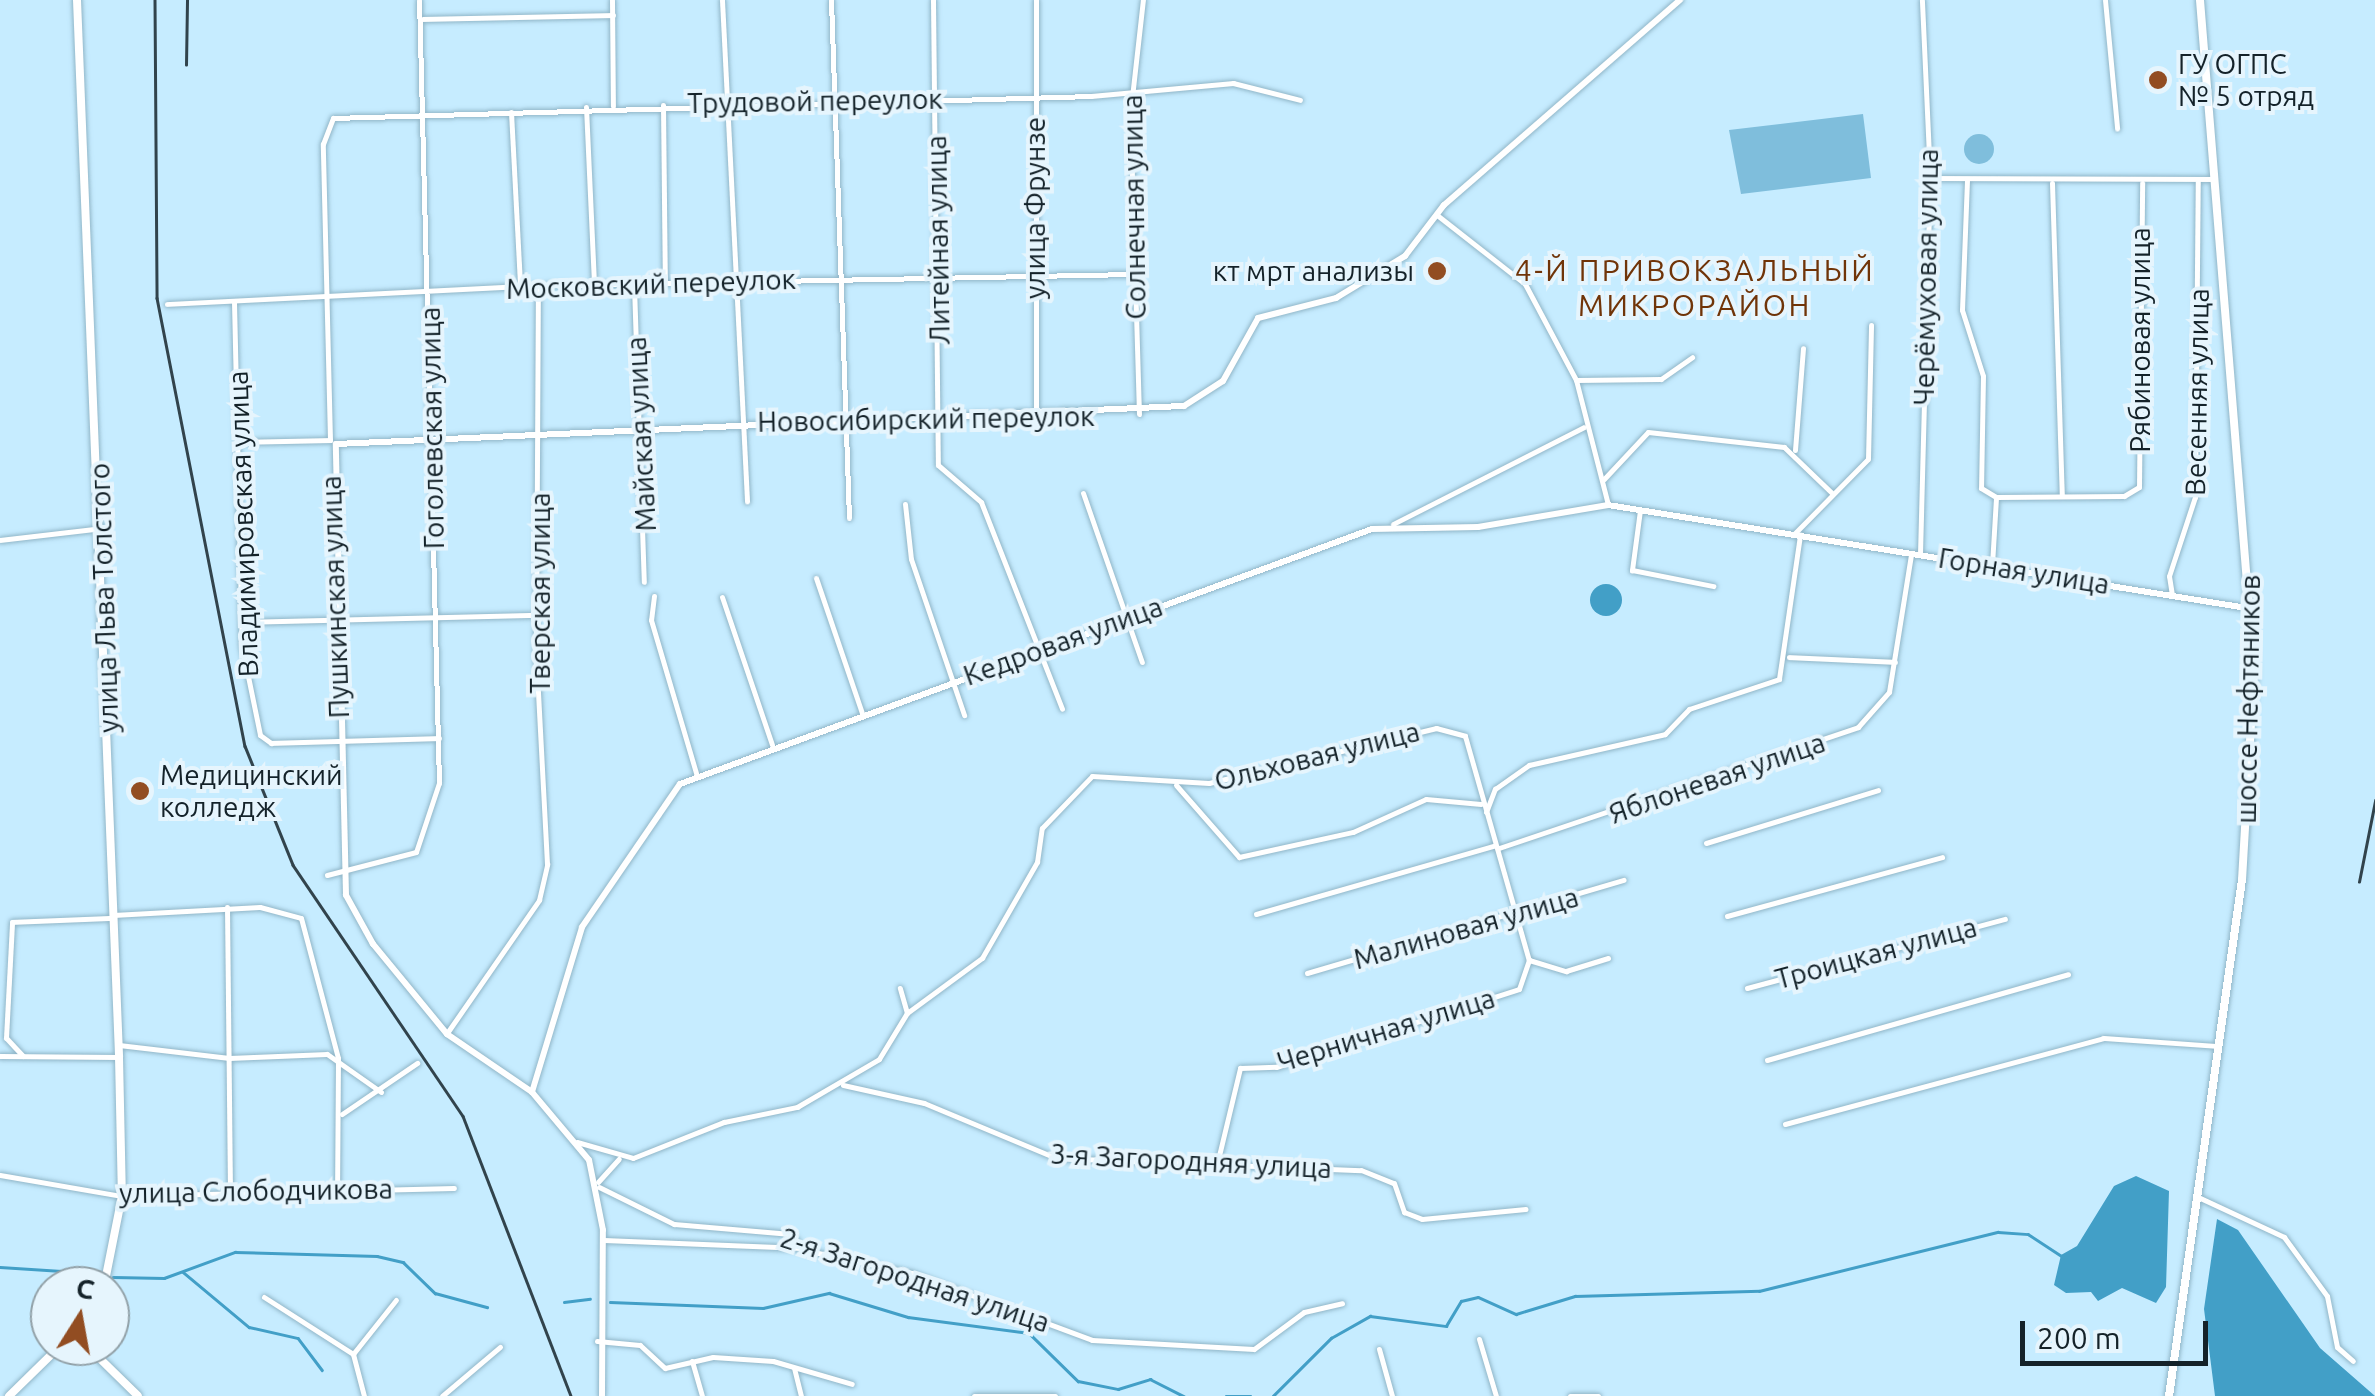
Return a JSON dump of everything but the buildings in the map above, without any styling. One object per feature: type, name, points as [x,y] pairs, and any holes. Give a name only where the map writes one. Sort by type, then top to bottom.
[{"type":"main road","name":"улица Льва Толстого","points":[[77,0],[102,528],[119,1045],[122,1196],[108,1266]]},
{"type":"main road","name":"шоссе Нефтяников","points":[[2169,1396],[2220,1046],[2250,772],[2253,609],[2200,0]]},
{"type":"main road","points":[[9,1396],[40,1366]]},
{"type":"main road","points":[[108,1366],[138,1396]]},
{"type":"street","name":"Гоголевская улица","points":[[341,870],[416,852],[439,783],[423,20],[419,0]]},
{"type":"street","points":[[612,0],[613,106]]},
{"type":"street","points":[[722,0],[732,280],[748,501]]},
{"type":"street","points":[[832,0],[849,518]]},
{"type":"street","name":"Литейная улица","points":[[932,0],[942,418],[938,459],[946,478],[980,502],[1038,649]]},
{"type":"street","name":"улица Фрунзе","points":[[1036,0],[1036,416]]},
{"type":"street","name":"Солнечная улица","points":[[1139,414],[1130,90],[1142,0]]},
{"type":"street","name":"Новосибирский переулок","points":[[239,442],[333,442],[745,422],[1139,414],[1214,389],[1258,318],[1365,284],[1405,256],[1436,215],[1680,0]]},
{"type":"street","name":"Черёмуховая улица","points":[[1895,662],[1916,553],[1930,178],[1922,0]]},
{"type":"street","points":[[2106,0],[2117,128]]},
{"type":"street","points":[[423,20],[613,15]]},
{"type":"street","name":"Трудовой переулок","points":[[327,121],[424,113],[726,101],[1036,96],[1239,83],[1300,100]]},
{"type":"street","points":[[663,105],[665,283]]},
{"type":"street","points":[[586,108],[594,286]]},
{"type":"street","points":[[511,112],[520,286]]},
{"type":"street","name":"Пушкинская улица","points":[[327,121],[325,299],[333,442],[341,870],[363,929],[446,1034],[532,1092],[577,1142],[598,1184]]},
{"type":"street","points":[[1930,178],[2052,183],[2214,179]]},
{"type":"street","points":[[1967,180],[1962,310],[1983,376],[1985,492],[1996,497],[2062,495],[2052,183]]},
{"type":"street","name":"Рябиновая улица","points":[[2062,495],[2133,494],[2142,182]]},
{"type":"street","name":"Весенняя улица","points":[[2172,596],[2169,576],[2195,497],[2198,182]]},
{"type":"street","points":[[1436,215],[1524,284],[1576,380],[1584,427],[1604,479],[1608,505]]},
{"type":"street","name":"Московский переулок","points":[[167,304],[325,299],[520,286],[538,289],[732,280],[1135,274]]},
{"type":"street","name":"Майская улица","points":[[634,286],[644,582]]},
{"type":"street","name":"Тверская улица","points":[[446,1034],[542,895],[550,815],[537,615],[538,289]]},
{"type":"street","name":"Владимировская улица","points":[[234,302],[243,622],[266,742],[339,740]]},
{"type":"street","points":[[1486,812],[1512,774],[1665,734],[1688,709],[1772,683],[1789,657],[1797,534],[1869,454],[1871,325]]},
{"type":"street","points":[[1795,451],[1803,348]]},
{"type":"street","points":[[1576,380],[1660,379],[1692,357]]},
{"type":"street","points":[[1392,524],[1584,427]]},
{"type":"street","points":[[1604,479],[1638,434],[1795,451],[1832,493]]},
{"type":"street","points":[[1083,493],[1142,662]]},
{"type":"street","points":[[1992,565],[1996,497]]},
{"type":"street","points":[[904,504],[911,559],[964,715]]},
{"type":"street","name":"Кедровая улица","points":[[532,1092],[582,927],[654,812],[697,776],[772,745],[1392,524],[1471,528],[1608,505],[1797,534]]},
{"type":"street","points":[[1640,510],[1632,570],[1712,586]]},
{"type":"street","points":[[0,540],[102,528]]},
{"type":"street","name":"Горная улица","points":[[1797,534],[2253,609]]},
{"type":"street","points":[[816,578],[862,713]]},
{"type":"street","points":[[654,596],[651,620],[697,776]]},
{"type":"street","points":[[722,597],[772,745]]},
{"type":"street","points":[[243,622],[537,615]]},
{"type":"street","points":[[1038,649],[1062,710]]},
{"type":"street","points":[[1789,657],[1895,662]]},
{"type":"street","name":"Яблоневая улица","points":[[1256,914],[1497,847],[1849,732],[1884,701],[1895,662]]},
{"type":"street","name":"Ольховая улица","points":[[908,1013],[982,958],[1037,862],[1042,828],[1078,784],[1092,776],[1176,786],[1426,728],[1458,729],[1482,804]]},
{"type":"street","points":[[339,740],[439,738]]},
{"type":"street","points":[[1176,786],[1239,857],[1353,832],[1426,798],[1482,804],[1530,960],[1566,971],[1608,958]]},
{"type":"street","points":[[1706,843],[1878,790]]},
{"type":"street","points":[[1727,916],[1942,856]]},
{"type":"street","points":[[326,875],[341,870]]},
{"type":"street","name":"Малиновая улица","points":[[1306,973],[1515,917],[1624,880]]},
{"type":"street","points":[[227,907],[230,1193]]},
{"type":"street","points":[[22,1056],[7,1042],[9,930],[18,917],[114,916],[227,907],[283,910],[304,922],[338,1058],[337,1191]]},
{"type":"street","name":"Троицкая улица","points":[[1747,988],[2005,919]]},
{"type":"street","name":"Черничная улица","points":[[1217,1164],[1240,1068],[1276,1067],[1519,989],[1530,960]]},
{"type":"street","points":[[1767,1060],[2068,974]]},
{"type":"street","points":[[0,982],[8,982]]},
{"type":"street","points":[[602,1396],[596,1341],[604,1240],[598,1184],[619,1159],[798,1108],[843,1085],[879,1058],[908,1013],[900,988]]},
{"type":"street","points":[[1785,1124],[2103,1038],[2220,1046]]},
{"type":"street","points":[[119,1045],[229,1058],[295,1051],[338,1058],[380,1092]]},
{"type":"street","points":[[0,1056],[119,1057]]},
{"type":"street","points":[[340,1115],[380,1092],[417,1063]]},
{"type":"street","name":"3-я Загородняя улица","points":[[843,1085],[924,1103],[1056,1158],[1370,1172],[1394,1184],[1404,1212],[1422,1219],[1526,1209]]},
{"type":"street","points":[[577,1142],[619,1159]]},
{"type":"street","name":"улица Слободчикова","points":[[0,1175],[122,1196],[454,1188]]},
{"type":"street","name":"2-я Загородная улица","points":[[598,1184],[674,1224],[790,1234],[802,1248],[912,1273],[1083,1338],[1206,1353],[1268,1346],[1304,1312],[1342,1303]]},
{"type":"street","points":[[2198,1197],[2284,1237],[2327,1296],[2337,1347],[2353,1361]]},
{"type":"street","points":[[604,1240],[802,1248]]},
{"type":"street","points":[[264,1298],[301,1313],[353,1354],[364,1396]]},
{"type":"street","points":[[353,1354],[396,1300]]},
{"type":"street","points":[[1478,1340],[1496,1396]]},
{"type":"street","points":[[596,1341],[640,1345],[665,1368],[692,1361],[794,1368],[852,1384]]},
{"type":"street","points":[[442,1396],[500,1347]]},
{"type":"street","points":[[1379,1349],[1392,1396]]},
{"type":"street","points":[[692,1361],[702,1396]]},
{"type":"street","points":[[794,1368],[801,1396]]},
{"type":"street","points":[[1570,1396],[1596,1394]]},
{"type":"street","points":[[974,1396],[1054,1396]]},
{"type":"shaded area","points":[[1863,114],[1871,178],[1741,194],[1729,130]]},
{"type":"shaded area","points":[[1979,134],[1990,138],[1994,149],[1990,160],[1979,164],[1968,160],[1964,149],[1968,138]]},
{"type":"shaded area","points":[[1606,584],[1618,588],[1622,600],[1618,612],[1606,616],[1594,612],[1590,600],[1594,588]]},
{"type":"shaded area","points":[[2136,1176],[2169,1191],[2166,1287],[2156,1303],[2122,1288],[2098,1301],[2091,1292],[2066,1293],[2054,1285],[2061,1255],[2077,1246],[2114,1186]]},
{"type":"shaded area","points":[[2217,1219],[2238,1230],[2320,1348],[2375,1396],[2215,1396],[2204,1309]]},
{"type":"waterway","points":[[1273,1396],[1331,1338],[1370,1316],[1446,1326],[1461,1301],[1478,1297],[1516,1314],[1575,1296],[1759,1291],[1998,1232],[2028,1234],[2063,1257]]},
{"type":"waterway","points":[[130,1277],[164,1278],[235,1252],[377,1256],[403,1262],[435,1293],[487,1307]]},
{"type":"waterway","points":[[0,1267],[30,1269]]},
{"type":"waterway","points":[[183,1272],[249,1327],[298,1338],[322,1370]]},
{"type":"waterway","points":[[610,1302],[763,1308],[829,1293],[908,1317],[1029,1333],[1078,1381],[1118,1389],[1150,1379],[1184,1396]]},
{"type":"waterway","points":[[564,1302],[590,1299]]},
{"type":"waterway","points":[[1226,1396],[1251,1396]]},
{"type":"railway","points":[[155,0],[157,298],[245,746],[293,865],[463,1116],[571,1396]]},
{"type":"railway","points":[[186,65],[187,0]]},
{"type":"railway","points":[[2359,882],[2375,801]]},
{"type":"place","name":"ГУ ОГПС № 5 отряд","points":[[2158,80]]},
{"type":"place","name":"кт мрт анализы","points":[[1437,271]]},
{"type":"place","name":"Медицинский колледж","points":[[140,791]]},
{"type":"district","name":"4-Й ПРИВОКЗАЛЬНЫЙ МИКРОРАЙОН","points":[[1695,287]]}]
